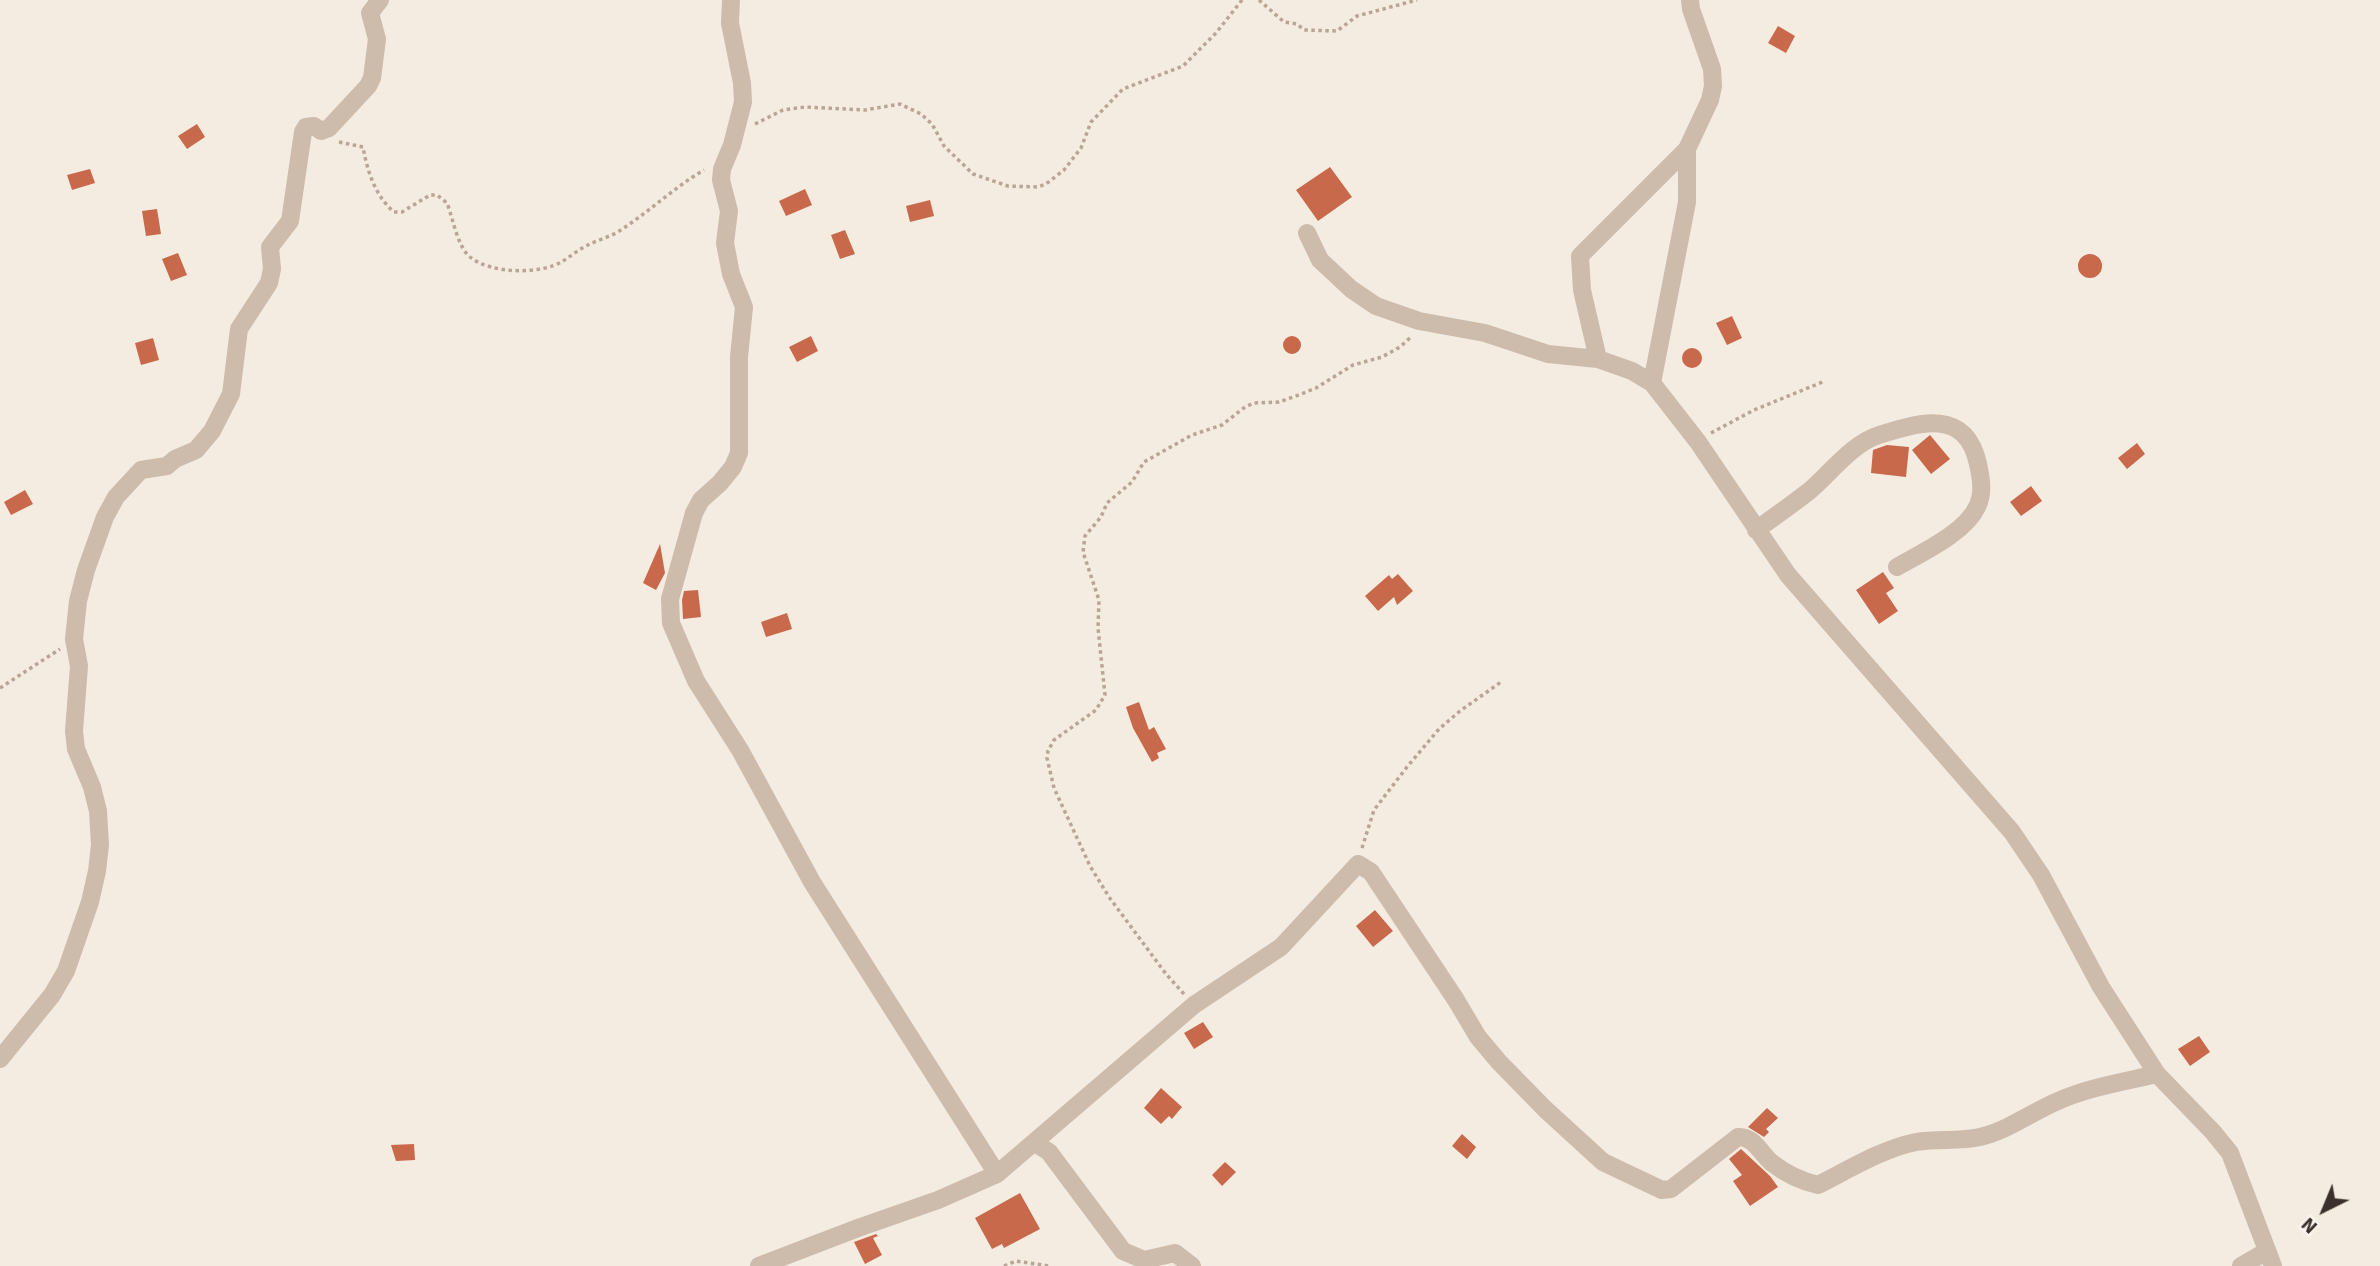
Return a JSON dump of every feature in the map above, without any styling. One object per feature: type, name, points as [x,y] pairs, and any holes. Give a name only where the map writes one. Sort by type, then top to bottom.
[{"type":"street","points":[[0,1059],[52,995],[66,971],[90,902],[97,872],[100,845],[98,811],[92,787],[76,749],[74,731],[79,666],[74,639],[78,601],[105,517],[116,497],[141,470],[167,466],[200,447],[212,431],[233,384],[239,329],[269,283],[272,269],[271,244],[290,221],[303,132],[306,127],[312,125],[322,131],[329,128],[362,93],[372,78],[377,39],[370,13],[380,0]]},
{"type":"street","points":[[731,0],[730,23],[743,102],[721,180],[729,211],[725,243],[731,274],[744,307],[739,357],[739,453],[733,467],[701,500],[694,513],[670,599],[671,623],[696,681],[740,750],[812,882],[998,1174]]},
{"type":"street","points":[[1598,359],[1582,290],[1580,256],[1687,149],[1710,100],[1712,69],[1690,0]]},
{"type":"street","points":[[1652,383],[1687,202],[1687,149]]},
{"type":"street","points":[[1307,233],[1320,260],[1351,289],[1376,306],[1423,322],[1485,334],[1548,354],[1598,359],[1632,371],[1652,383],[1698,442],[1788,575],[2012,832],[2041,875],[2101,987],[2157,1074],[2230,1153],[2270,1259],[2241,1266]]},
{"type":"street","points":[[1756,530],[1808,492],[1871,439],[1921,424],[1938,422],[1952,425],[1965,435],[1976,455],[1981,481],[1978,506],[1953,533],[1897,567]]},
{"type":"street","points":[[759,1266],[937,1200],[998,1174],[1194,1005],[1281,947],[1359,864],[1371,872],[1478,1037],[1499,1062],[1603,1162],[1662,1190],[1671,1189],[1738,1137],[1744,1136],[1751,1140],[1770,1162],[1794,1177],[1818,1185],[1892,1149],[1934,1140],[1956,1141],[1981,1137],[2006,1128],[2056,1101],[2084,1090],[2157,1074]]},
{"type":"street","points":[[1035,1143],[1049,1152],[1123,1251],[1144,1260],[1175,1253],[1192,1266]]},
{"type":"path","points":[[734,136],[783,110],[805,107],[865,110],[900,104],[921,114],[932,124],[944,146],[973,174],[1007,186],[1038,187],[1064,170],[1081,148],[1091,122],[1123,89],[1183,66],[1216,33],[1242,0]]},
{"type":"path","points":[[1259,0],[1284,22],[1297,23],[1304,30],[1326,32],[1342,29],[1357,16],[1417,0]]},
{"type":"path","points":[[322,131],[333,141],[363,147],[365,164],[371,179],[381,198],[394,212],[402,212],[430,195],[442,197],[447,203],[463,249],[482,264],[503,270],[530,269],[563,261],[585,246],[617,232],[666,198],[686,180],[726,156]]},
{"type":"path","points":[[1194,1005],[1166,974],[1109,897],[1090,866],[1054,788],[1047,758],[1054,740],[1096,710],[1105,695],[1098,628],[1099,600],[1083,552],[1085,536],[1101,517],[1107,503],[1132,482],[1144,462],[1192,435],[1222,425],[1245,407],[1254,403],[1279,402],[1296,396],[1353,365],[1391,352],[1411,337],[1423,322]]},
{"type":"path","points":[[1698,442],[1730,421],[1825,381]]},
{"type":"path","points":[[0,688],[74,639]]},
{"type":"path","points":[[1359,864],[1364,834],[1383,795],[1440,729],[1460,710],[1501,682]]},
{"type":"path","points":[[1004,1266],[1016,1261],[1049,1266]]},
{"type":"building","points":[[1778,26],[1795,36],[1786,53],[1768,43]]},
{"type":"building","points":[[197,124],[205,137],[187,149],[178,136]]},
{"type":"building","points":[[1330,167],[1352,197],[1318,221],[1296,190]]},
{"type":"building","points":[[90,169],[95,183],[72,190],[67,175]]},
{"type":"building","points":[[805,189],[812,205],[786,216],[779,201]]},
{"type":"building","points":[[930,200],[934,216],[910,222],[906,206]]},
{"type":"building","points":[[157,209],[161,234],[146,236],[142,211]]},
{"type":"building","points":[[845,230],[855,254],[840,259],[831,235]]},
{"type":"building","points":[[178,253],[187,275],[171,281],[162,259]]},
{"type":"building","points":[[2090,254],[2101,261],[2102,266],[2095,277],[2090,278],[2079,271],[2078,266],[2085,255]]},
{"type":"building","points":[[1732,316],[1742,338],[1727,345],[1716,323]]},
{"type":"building","points":[[811,336],[818,351],[797,362],[789,347]]},
{"type":"building","points":[[1288,336],[1296,336],[1301,345],[1299,352],[1288,354],[1283,349],[1283,341]]},
{"type":"building","points":[[153,338],[159,360],[141,365],[135,343]]},
{"type":"building","points":[[1692,348],[1699,351],[1702,358],[1699,365],[1692,368],[1685,365],[1682,358],[1685,351]]},
{"type":"building","points":[[1930,435],[1950,459],[1931,474],[1912,450]]},
{"type":"building","points":[[2137,443],[2145,454],[2127,469],[2118,458]]},
{"type":"building","points":[[1887,445],[1909,447],[1906,477],[1871,473],[1873,450]]},
{"type":"building","points":[[2031,486],[2042,501],[2021,516],[2010,502]]},
{"type":"building","points":[[25,490],[33,504],[11,515],[4,502]]},
{"type":"building","points":[[660,544],[665,573],[656,590],[643,583]]},
{"type":"building","points":[[1883,572],[1894,588],[1886,593],[1898,611],[1879,624],[1856,590]]},
{"type":"building","points":[[1398,574],[1413,591],[1397,605],[1394,597],[1378,611],[1365,596],[1389,575],[1392,579]]},
{"type":"building","points":[[698,590],[701,617],[683,619],[684,591]]},
{"type":"building","points":[[787,613],[792,629],[766,637],[761,622]]},
{"type":"building","points":[[1139,702],[1149,730],[1154,727],[1166,749],[1157,753],[1159,758],[1152,762],[1133,728],[1126,707]]},
{"type":"building","points":[[1375,910],[1393,931],[1373,947],[1356,926]]},
{"type":"building","points":[[1203,1022],[1213,1037],[1194,1049],[1184,1033]]},
{"type":"building","points":[[2199,1036],[2210,1052],[2190,1066],[2178,1049]]},
{"type":"building","points":[[1161,1088],[1182,1107],[1172,1119],[1169,1116],[1161,1124],[1144,1108]]},
{"type":"building","points":[[1767,1108],[1778,1118],[1766,1129],[1769,1132],[1764,1137],[1748,1127]]},
{"type":"building","points":[[1462,1134],[1476,1147],[1467,1159],[1452,1146]]},
{"type":"building","points":[[414,1144],[415,1160],[396,1161],[391,1145]]},
{"type":"building","points":[[1741,1149],[1778,1187],[1750,1206],[1733,1181],[1742,1175],[1729,1159]]},
{"type":"building","points":[[1225,1162],[1236,1172],[1222,1186],[1212,1175]]},
{"type":"building","points":[[1020,1193],[1040,1229],[1004,1248],[1002,1244],[992,1249],[975,1218]]},
{"type":"building","points":[[876,1234],[878,1236],[873,1238],[882,1255],[865,1264],[854,1242]]}]
